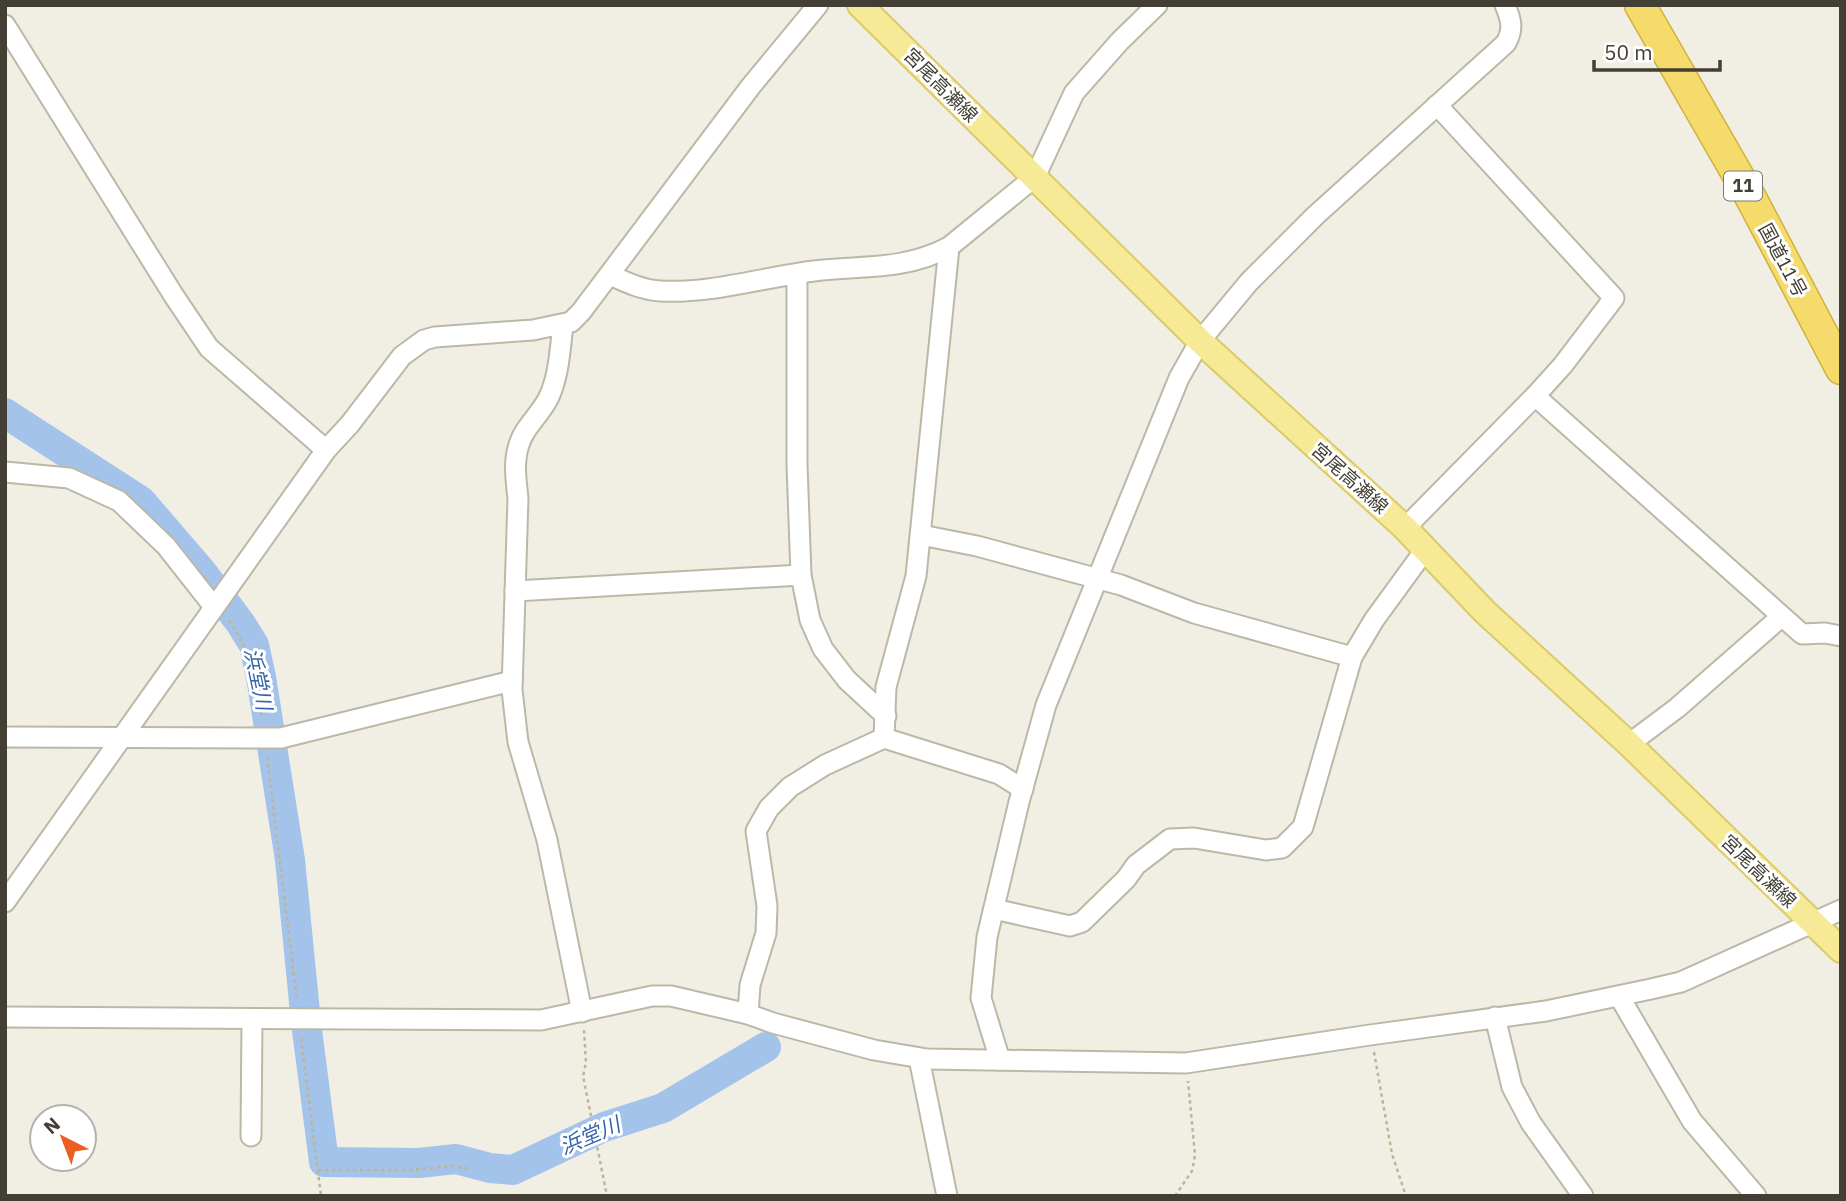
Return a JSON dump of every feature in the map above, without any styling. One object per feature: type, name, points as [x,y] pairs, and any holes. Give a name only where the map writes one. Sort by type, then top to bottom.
[{"type":"highway","name":"国道11号","points":[[1640,5],[1751,198],[1841,369]]},
{"type":"main road","name":"宮尾高瀬線","points":[[860,5],[1200,341],[1405,528],[1485,612],[1629,744],[1841,950]]},
{"type":"street","points":[[5,902],[326,450],[402,356],[424,340],[435,337],[533,330],[571,322],[610,275],[751,86],[818,5]]},
{"type":"street","points":[[610,275],[632,285],[660,291],[684,290],[812,271],[902,265],[949,247],[1035,177],[1074,93],[1120,41],[1157,5]]},
{"type":"street","points":[[1000,1060],[981,998],[987,937],[1023,789],[1046,705],[1180,378],[1200,341],[1258,272],[1316,215],[1506,43],[1512,27],[1505,5]]},
{"type":"street","points":[[5,25],[209,348],[326,450]]},
{"type":"street","points":[[1405,528],[1535,396],[1563,365],[1614,298],[1437,105]]},
{"type":"street","points":[[884,738],[886,687],[916,576],[949,247]]},
{"type":"street","points":[[797,275],[797,465],[801,575],[810,620],[823,649],[847,680],[886,716]]},
{"type":"street","points":[[563,325],[555,380],[548,400],[524,434],[516,451],[518,498],[512,681],[518,742],[547,840],[582,1012]]},
{"type":"street","points":[[1535,396],[1802,634],[1825,633],[1841,636]]},
{"type":"street","points":[[5,472],[69,478],[119,501],[218,601]]},
{"type":"street","points":[[921,535],[977,545],[1352,657]]},
{"type":"street","points":[[994,909],[1070,926],[1082,922],[1126,879],[1136,865],[1170,839],[1194,838],[1266,850],[1282,848],[1303,827],[1352,657],[1374,620],[1425,550]]},
{"type":"street","points":[[515,591],[801,575]]},
{"type":"street","points":[[1629,744],[1677,708],[1781,617]]},
{"type":"street","points":[[5,737],[271,738],[512,681]]},
{"type":"street","points":[[748,1014],[750,985],[766,933],[767,906],[756,831],[769,808],[790,787],[825,765],[884,738],[999,774],[1023,789]]},
{"type":"street","points":[[5,1017],[541,1020],[652,996],[671,996],[748,1014],[874,1050],[919,1058],[1186,1063],[1546,1011],[1681,982],[1841,909]]},
{"type":"street","points":[[1619,996],[1692,1121],[1756,1196]]},
{"type":"street","points":[[1495,1017],[1512,1087],[1531,1123],[1583,1196]]},
{"type":"street","points":[[251,1136],[252,1019]]},
{"type":"street","points":[[919,1058],[947,1196]]},
{"type":"path","points":[[218,601],[241,639],[250,661],[271,738],[299,1019],[321,1196]]},
{"type":"path","points":[[582,1012],[586,1063],[583,1076],[607,1196]]},
{"type":"path","points":[[1370,1035],[1392,1154],[1406,1196]]},
{"type":"path","points":[[1175,1196],[1192,1171],[1195,1155],[1186,1063]]},
{"type":"path","points":[[318,1170],[411,1170],[452,1166],[471,1169]]},
{"type":"waterway","name":"浜堂川","points":[[5,413],[141,501],[202,572],[254,645],[290,860],[305,1012]]},
{"type":"waterway","name":"浜堂川","points":[[307,1030],[324,1162],[419,1163],[456,1159],[490,1168],[513,1170],[604,1127],[663,1108],[766,1047]]}]
